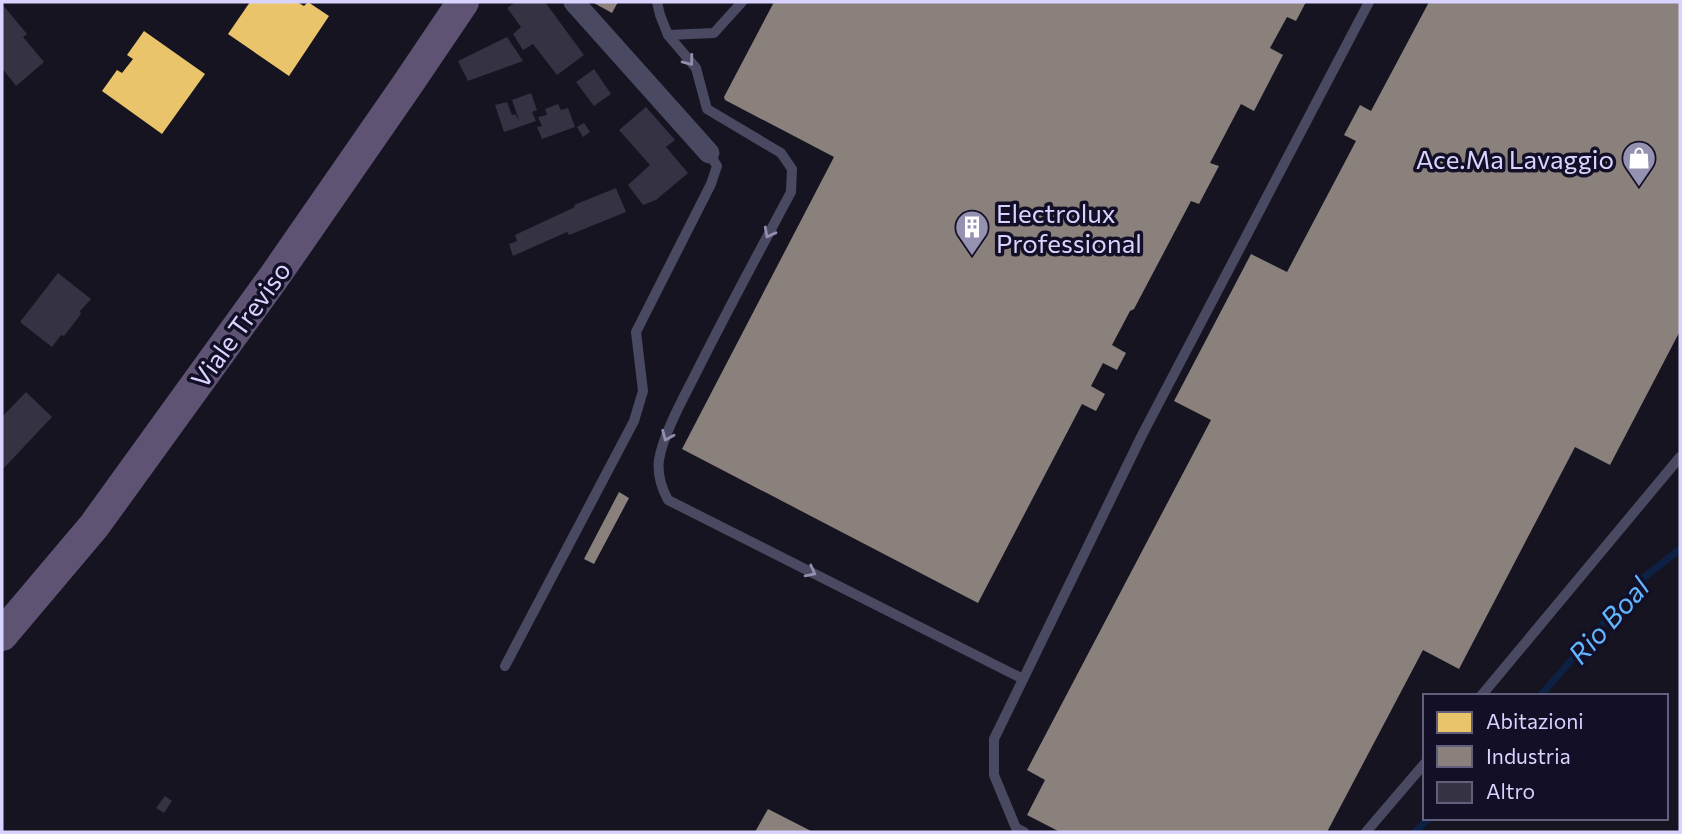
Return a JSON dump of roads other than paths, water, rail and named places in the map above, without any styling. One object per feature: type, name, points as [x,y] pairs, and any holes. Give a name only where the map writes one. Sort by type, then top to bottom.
[{"type":"main road","name":"Viale Treviso","points":[[2,635],[93,526],[274,277],[463,2]]},
{"type":"street","points":[[574,2],[709,153]]},
{"type":"lane","points":[[657,2],[668,35],[696,68],[707,110],[781,153],[792,169],[792,192],[722,320],[663,445],[659,474],[668,500],[1023,679]]},
{"type":"lane","points":[[668,35],[714,33],[741,2]]},
{"type":"lane","points":[[1024,832],[1016,828],[994,775],[994,739],[1148,423],[1369,2]]},
{"type":"lane","points":[[505,666],[634,421],[643,391],[636,332],[712,184],[717,166],[709,153]]},
{"type":"lane","points":[[1483,694],[1680,457]]},
{"type":"lane","points":[[1366,832],[1423,765]]},
{"type":"waterway","name":"Rio Boal","points":[[1542,694],[1642,579],[1680,549]]},
{"type":"waterway","name":"Rio Boal","points":[[1415,832],[1427,820]]},
{"type":"place","name":"Ace.Ma Lavaggio","points":[[1639,188]]},
{"type":"place","name":"Electrolux Professional","points":[[972,257]]}]
